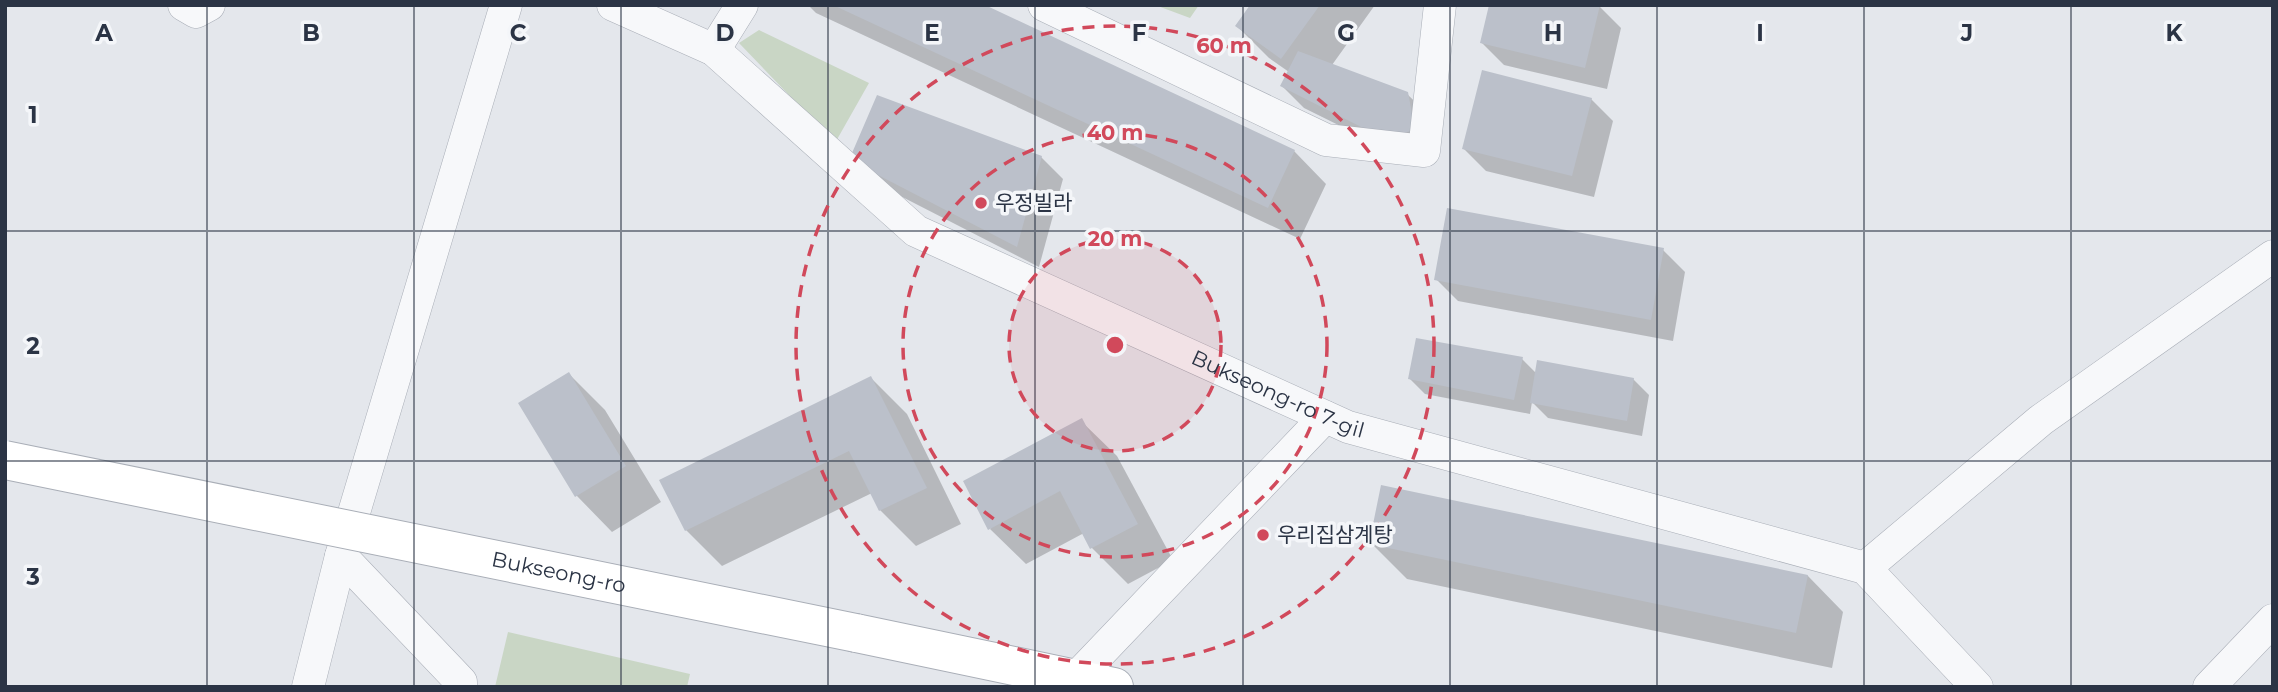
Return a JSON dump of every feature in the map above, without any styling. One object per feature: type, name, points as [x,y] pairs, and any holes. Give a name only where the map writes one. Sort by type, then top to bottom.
[{"type":"main road","name":"Bukseong-ro","points":[[5,460],[1114,687]]},
{"type":"street","points":[[184,5],[196,12],[209,5]]},
{"type":"street","points":[[308,687],[341,556],[506,5]]},
{"type":"street","name":"Bukseong-ro 7-gil","points":[[613,5],[714,51],[916,231],[1325,418],[1361,431],[1865,568]]},
{"type":"street","points":[[714,51],[742,5]]},
{"type":"street","points":[[1044,5],[1326,140],[1424,151],[1440,5]]},
{"type":"street","points":[[1977,687],[1865,568],[2041,420],[2273,256]]},
{"type":"street","points":[[1075,679],[1325,418]]},
{"type":"street","points":[[341,556],[461,682],[461,687]]},
{"type":"street","points":[[2210,687],[2273,620]]},
{"type":"green space","points":[[1155,5],[1199,5],[1190,18]]},
{"type":"green space","points":[[759,30],[869,83],[835,143],[739,43]]},
{"type":"green space","points":[[508,632],[690,674],[687,687],[495,687]]},
{"type":"building","points":[[833,5],[985,5],[1295,150],[1268,208]]},
{"type":"building","points":[[1250,5],[1320,5],[1281,59],[1235,26]]},
{"type":"building","points":[[1489,5],[1600,5],[1585,68],[1480,43]]},
{"type":"building","points":[[1298,51],[1408,92],[1415,130],[1383,138],[1280,86]]},
{"type":"building","points":[[1482,70],[1592,98],[1572,176],[1462,149]]},
{"type":"building","name":"우정빌라","points":[[877,95],[1042,156],[1017,247],[849,160]]},
{"type":"building","points":[[1447,208],[1664,248],[1651,320],[1434,280]]},
{"type":"building","points":[[1416,338],[1523,357],[1514,400],[1408,379]]},
{"type":"building","points":[[1537,360],[1634,378],[1627,421],[1530,403]]},
{"type":"building","points":[[569,372],[626,466],[575,497],[518,403]]},
{"type":"building","points":[[871,376],[927,488],[879,511],[849,451],[685,531],[659,480]]},
{"type":"building","points":[[1082,418],[1138,524],[1090,549],[1060,491],[988,530],[963,481]]},
{"type":"building","points":[[1381,485],[1808,575],[1796,633],[1369,544]]},
{"type":"place","name":"우정빌라","points":[[981,203]]},
{"type":"place","name":"우리집삼계탕","points":[[1263,535]]}]
